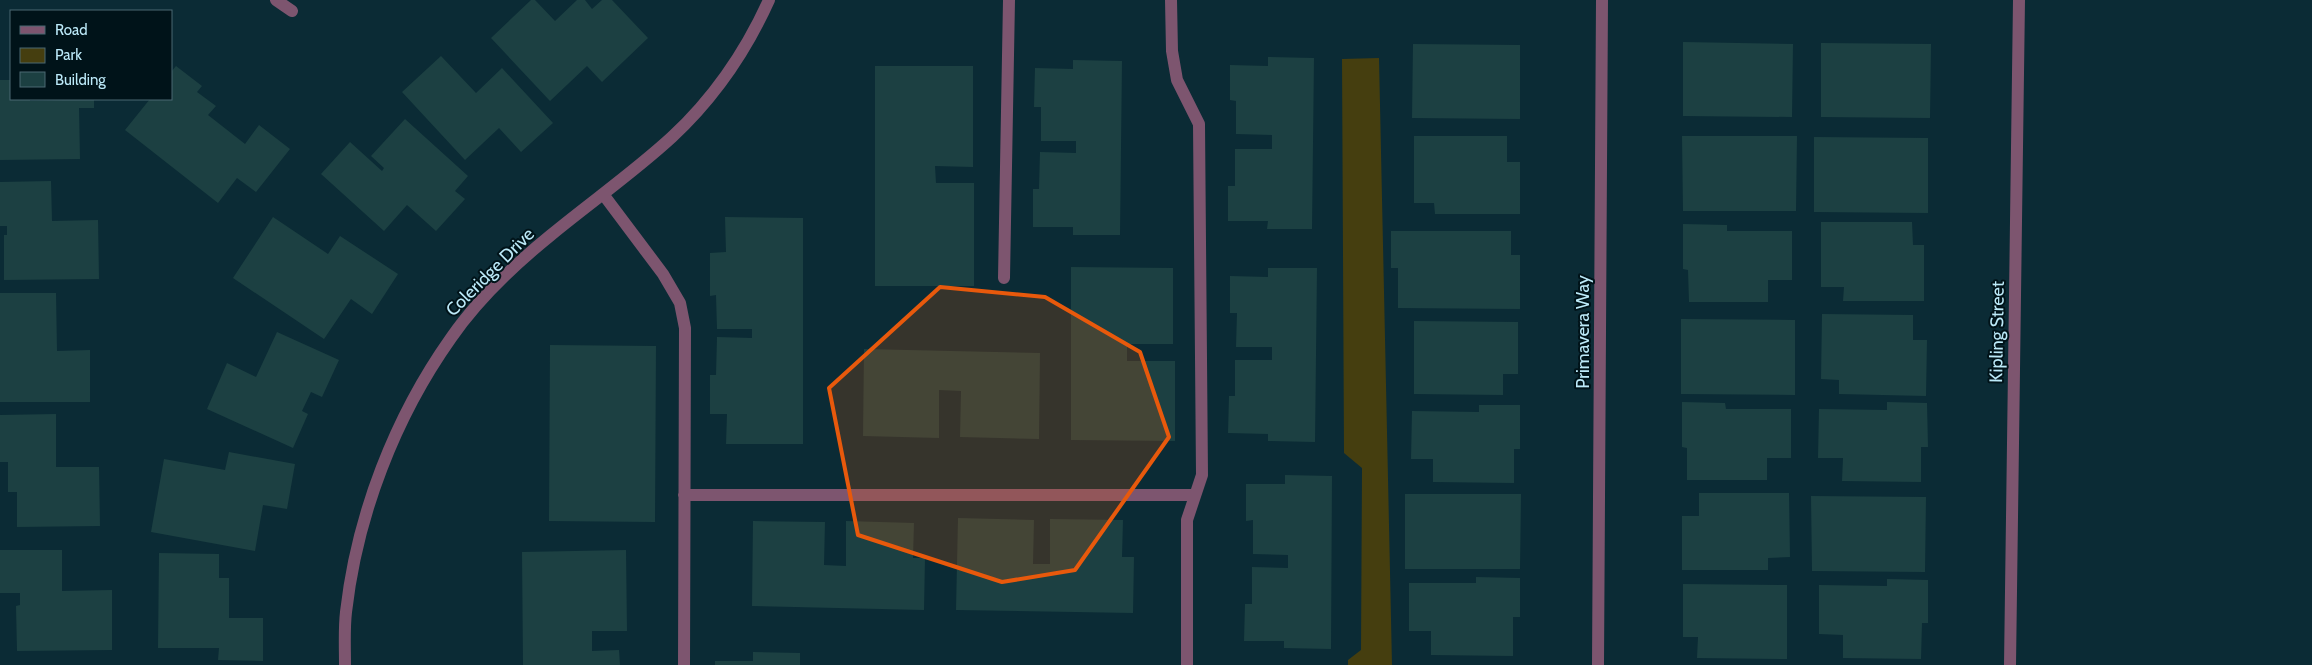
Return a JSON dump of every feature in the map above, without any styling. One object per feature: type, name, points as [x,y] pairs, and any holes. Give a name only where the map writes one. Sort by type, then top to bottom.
[{"type":"street","points":[[276,0],[292,11]]},
{"type":"street","name":"Coleridge Drive","points":[[345,665],[346,613],[356,552],[366,515],[384,463],[404,417],[451,336],[510,270],[673,136],[718,88],[754,34],[769,0]]},
{"type":"street","points":[[1004,278],[1010,0]]},
{"type":"street","points":[[1171,0],[1172,51],[1177,80],[1199,124],[1202,475],[1187,520],[1187,665]]},
{"type":"street","name":"Primavera Way","points":[[1598,665],[1602,0]]},
{"type":"street","name":"Kipling Street","points":[[2010,665],[2019,0]]},
{"type":"street","points":[[603,194],[663,274],[680,303],[685,328],[684,665]]},
{"type":"street","points":[[684,495],[1195,495]]},
{"type":"highlighted area","points":[[940,287],[1045,297],[1140,352],[1169,437],[1075,570],[1002,582],[858,535],[829,388]]},
{"type":"green space","points":[[1379,58],[1392,665],[1348,665],[1348,660],[1361,650],[1362,468],[1344,453],[1342,59]]},
{"type":"building","points":[[531,0],[535,0],[555,21],[577,0],[585,0],[592,9],[602,0],[612,0],[648,38],[602,82],[587,66],[550,101],[491,38]]},
{"type":"building","points":[[1683,42],[1793,44],[1792,117],[1683,116]]},
{"type":"building","points":[[1821,43],[1931,44],[1930,118],[1821,117]]},
{"type":"building","points":[[1413,44],[1520,45],[1520,119],[1412,118]]},
{"type":"building","points":[[441,56],[476,93],[502,68],[553,123],[521,152],[499,128],[465,160],[402,92]]},
{"type":"building","points":[[1268,57],[1314,58],[1312,229],[1267,229],[1268,221],[1228,221],[1228,186],[1235,186],[1235,149],[1272,149],[1272,135],[1236,134],[1236,101],[1230,100],[1230,65],[1268,66]]},
{"type":"building","points":[[1073,60],[1122,61],[1120,235],[1073,235],[1073,227],[1033,227],[1033,189],[1039,189],[1040,152],[1076,153],[1076,141],[1041,141],[1041,107],[1034,107],[1035,68],[1073,69]]},
{"type":"building","points":[[176,66],[202,86],[197,92],[216,106],[208,115],[245,144],[259,125],[290,149],[256,192],[237,178],[218,203],[125,130],[149,100],[172,100],[172,71]]},
{"type":"building","points":[[875,66],[973,66],[973,167],[935,166],[936,183],[974,183],[974,286],[875,286]]},
{"type":"building","points":[[0,80],[10,80],[10,100],[94,100],[94,108],[79,108],[80,159],[0,160]]},
{"type":"building","points":[[405,119],[468,176],[455,191],[465,199],[436,231],[407,205],[384,231],[321,174],[350,142],[382,171],[384,168],[371,156]]},
{"type":"building","points":[[1414,136],[1507,136],[1507,162],[1520,162],[1520,214],[1435,214],[1434,203],[1414,203]]},
{"type":"building","points":[[1682,136],[1797,136],[1796,211],[1683,211]]},
{"type":"building","points":[[1814,137],[1928,138],[1928,213],[1814,212]]},
{"type":"building","points":[[51,181],[52,221],[98,220],[99,279],[4,280],[4,235],[7,235],[7,226],[0,226],[0,182]]},
{"type":"building","points":[[273,217],[328,254],[340,236],[398,274],[372,314],[351,299],[324,339],[233,278]]},
{"type":"building","points":[[725,217],[803,218],[803,444],[726,444],[727,414],[710,414],[710,375],[716,375],[717,337],[752,338],[752,329],[717,329],[716,295],[710,296],[710,253],[726,252]]},
{"type":"building","points":[[1821,222],[1912,222],[1913,245],[1924,245],[1924,301],[1843,301],[1844,287],[1821,287]]},
{"type":"building","points":[[1683,224],[1727,225],[1727,231],[1792,231],[1792,280],[1768,280],[1768,302],[1689,302],[1688,270],[1683,269]]},
{"type":"building","points":[[1391,231],[1511,231],[1511,255],[1520,255],[1520,309],[1398,308],[1398,268],[1391,268]]},
{"type":"building","points":[[1071,267],[1173,268],[1173,344],[1127,344],[1127,361],[1175,361],[1175,441],[1071,440]]},
{"type":"building","points":[[1268,268],[1317,268],[1315,442],[1268,441],[1268,434],[1228,433],[1229,396],[1235,396],[1235,360],[1272,360],[1272,347],[1236,347],[1237,313],[1230,313],[1230,276],[1268,277]]},
{"type":"building","points":[[0,293],[56,293],[57,351],[90,350],[90,402],[0,402]]},
{"type":"building","points":[[1822,314],[1913,315],[1913,340],[1927,340],[1926,396],[1839,394],[1839,380],[1821,379]]},
{"type":"building","points":[[1681,319],[1795,320],[1795,395],[1681,394]]},
{"type":"building","points":[[1414,321],[1518,322],[1518,374],[1503,374],[1503,395],[1414,394]]},
{"type":"building","points":[[277,332],[339,360],[322,397],[311,392],[302,411],[308,414],[293,448],[207,409],[227,363],[256,377]]},
{"type":"building","points":[[550,345],[656,346],[655,522],[549,521]]},
{"type":"building","points":[[864,349],[1040,353],[1039,439],[960,437],[961,391],[939,390],[939,438],[863,436]]},
{"type":"building","points":[[1682,402],[1725,403],[1726,409],[1791,409],[1791,458],[1767,458],[1767,480],[1687,480],[1687,448],[1682,447]]},
{"type":"building","points":[[1887,402],[1927,403],[1928,447],[1921,447],[1921,482],[1842,481],[1843,458],[1818,458],[1819,409],[1887,410]]},
{"type":"building","points":[[1479,405],[1520,405],[1520,449],[1514,449],[1514,483],[1433,482],[1433,459],[1411,459],[1412,411],[1479,412]]},
{"type":"building","points":[[56,414],[56,467],[99,467],[100,526],[17,527],[17,492],[8,492],[8,462],[0,462],[0,415]]},
{"type":"building","points":[[229,452],[295,464],[287,509],[263,505],[255,551],[151,532],[164,459],[225,470]]},
{"type":"building","points":[[1285,475],[1332,476],[1331,649],[1284,648],[1284,641],[1244,641],[1245,604],[1252,604],[1252,567],[1288,568],[1288,555],[1253,554],[1253,520],[1246,521],[1246,484],[1285,484]]},
{"type":"building","points":[[1699,493],[1789,493],[1790,557],[1768,558],[1768,570],[1682,570],[1682,516],[1699,516]]},
{"type":"building","points":[[1405,494],[1521,494],[1520,569],[1405,569]]},
{"type":"building","points":[[1811,496],[1926,497],[1925,572],[1812,571]]},
{"type":"building","points":[[958,518],[1034,520],[1033,564],[1050,564],[1050,519],[1123,520],[1122,557],[1134,557],[1133,613],[956,610]]},
{"type":"building","points":[[753,521],[825,522],[824,565],[846,566],[846,521],[914,523],[913,558],[925,558],[924,610],[752,606]]},
{"type":"building","points":[[0,550],[62,550],[62,591],[112,590],[112,650],[17,651],[16,606],[20,605],[20,593],[0,593]]},
{"type":"building","points":[[626,550],[627,631],[592,631],[592,651],[619,650],[620,665],[523,665],[522,552]]},
{"type":"building","points":[[159,553],[219,554],[219,578],[229,578],[229,618],[263,618],[263,661],[218,660],[219,648],[158,648]]},
{"type":"building","points":[[1476,577],[1520,578],[1520,617],[1513,617],[1513,656],[1431,655],[1431,631],[1409,631],[1409,583],[1476,583]]},
{"type":"building","points":[[1887,579],[1928,580],[1928,623],[1922,623],[1921,659],[1843,658],[1843,635],[1819,634],[1819,585],[1887,586]]},
{"type":"building","points":[[1683,584],[1787,585],[1787,659],[1697,658],[1698,637],[1683,637]]},
{"type":"building","points":[[753,652],[800,653],[800,665],[715,665],[715,661],[753,661]]}]
